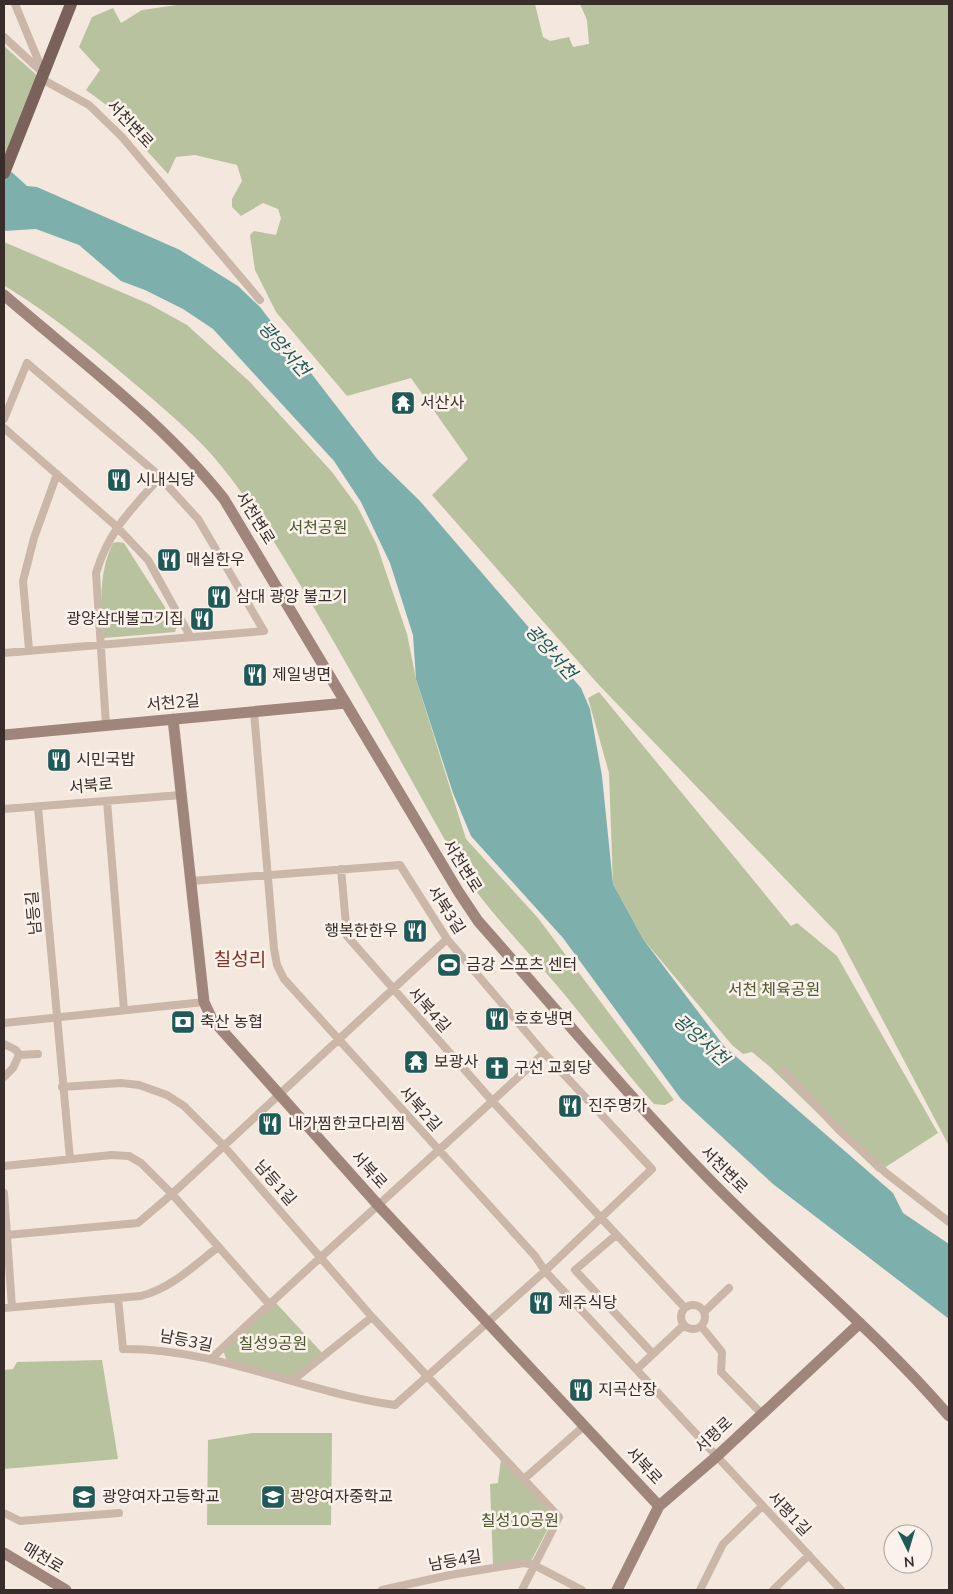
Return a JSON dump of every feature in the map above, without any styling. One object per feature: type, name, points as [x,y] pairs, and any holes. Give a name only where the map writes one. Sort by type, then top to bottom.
[{"type":"main road","points":[[4,173],[40,78],[71,4]]},
{"type":"street","points":[[15,4],[40,78]]},
{"type":"street","name":"서천변로","points":[[4,37],[40,78],[89,105],[122,137],[260,300]]},
{"type":"street","name":"서천변로","points":[[4,295],[162,431],[201,470],[224,499],[458,891],[478,921],[643,1109],[711,1181],[860,1323],[949,1416]]},
{"type":"street","points":[[4,419],[27,363],[160,477],[198,519],[264,630],[4,653]]},
{"type":"street","points":[[4,428],[116,526],[148,560],[190,636]]},
{"type":"street","points":[[29,650],[24,581],[34,538],[57,474]]},
{"type":"street","points":[[106,725],[96,573],[103,549],[116,526],[160,477]]},
{"type":"street","name":"서천2길","points":[[4,734],[346,703]]},
{"type":"street","name":"서북2길","points":[[254,712],[277,965],[293,990],[535,1256],[545,1271],[637,1368],[716,1457]]},
{"type":"street","name":"서북로","points":[[173,719],[204,1002],[212,1019],[379,1206],[659,1506]]},
{"type":"street","name":"서북로","points":[[4,809],[182,795]]},
{"type":"street","points":[[107,801],[124,1010]]},
{"type":"street","name":"남등길","points":[[38,807],[70,1159]]},
{"type":"street","name":"서북3길","points":[[191,881],[400,865],[447,939],[544,1053],[652,1169],[599,1218]]},
{"type":"street","name":"서북4길","points":[[341,869],[346,936],[492,1102],[685,1308]]},
{"type":"street","points":[[7,1235],[138,1223],[172,1194],[447,939]]},
{"type":"street","points":[[4,1023],[204,1002]]},
{"type":"street","points":[[4,1044],[16,1050],[19,1055]]},
{"type":"street","points":[[211,1360],[321,1256],[379,1206],[544,1053]]},
{"type":"street","points":[[19,1055],[38,1054]]},
{"type":"street","points":[[4,1077],[13,1068],[19,1055]]},
{"type":"street","points":[[784,1072],[839,1130],[886,1172],[949,1222]]},
{"type":"street","name":"남등1길","points":[[62,1087],[121,1083],[139,1085],[167,1095],[184,1106],[223,1145],[372,1317],[428,1374],[559,1517],[522,1590]]},
{"type":"street","points":[[4,1166],[112,1155],[129,1156],[141,1163],[172,1194],[269,1304]]},
{"type":"street","points":[[4,1193],[7,1235],[8,1307],[141,1296],[166,1287],[218,1247]]},
{"type":"street","points":[[428,1374],[545,1271],[599,1218]]},
{"type":"street","points":[[616,1235],[575,1270],[653,1354]]},
{"type":"street","points":[[704,1312],[729,1288]]},
{"type":"street","name":"남등3길","points":[[118,1298],[123,1349],[156,1348],[211,1360],[364,1401],[395,1405],[428,1374]]},
{"type":"street","points":[[696,1305],[704,1312],[705,1319],[701,1326],[695,1329],[684,1325],[681,1319],[685,1308],[696,1305]]},
{"type":"street","points":[[292,1381],[372,1317]]},
{"type":"street","name":"서평로","points":[[617,1590],[659,1506],[716,1457],[761,1413],[860,1323]]},
{"type":"street","points":[[637,1368],[684,1325]]},
{"type":"street","points":[[701,1326],[722,1352],[721,1372],[761,1413]]},
{"type":"street","points":[[524,1479],[584,1426]]},
{"type":"street","name":"서평1길","points":[[716,1457],[841,1590]]},
{"type":"street","points":[[700,1590],[724,1544],[762,1506]]},
{"type":"street","points":[[4,1512],[20,1521],[119,1513]]},
{"type":"street","name":"매천로","points":[[4,1553],[66,1590]]},
{"type":"street","points":[[773,1590],[809,1555]]},
{"type":"street","name":"남등4길","points":[[382,1590],[450,1575],[524,1563],[534,1565]]},
{"type":"street","points":[[534,1565],[582,1590]]},
{"type":"green space","points":[[184,4],[535,4],[543,37],[550,41],[569,37],[573,47],[589,44],[587,20],[580,4],[949,4],[949,1146],[837,933],[598,684],[432,495],[468,459],[411,378],[347,396],[276,312],[255,270],[250,235],[254,231],[276,235],[281,218],[278,209],[263,203],[241,216],[232,207],[232,199],[242,181],[237,165],[195,155],[176,157],[168,174],[147,151],[120,115],[86,90],[100,70],[79,47],[92,17],[113,8],[121,23],[142,10]]},
{"type":"green space","points":[[4,46],[40,78],[4,162]]},
{"type":"green space","name":"서천공원","points":[[4,242],[149,304],[187,325],[250,382],[332,472],[357,506],[376,543],[407,634],[416,679],[466,839],[538,918],[674,1100],[665,1105],[654,1104],[561,990],[475,890],[279,549],[222,467],[187,429],[114,366],[61,324],[5,286]]},
{"type":"green space","points":[[113,543],[124,543],[177,626],[175,632],[104,638],[103,578],[108,555]]},
{"type":"green space","name":"서천 체육공원","points":[[599,692],[791,926],[797,923],[837,956],[938,1133],[878,1172],[769,1066],[752,1052],[743,1054],[732,1045],[643,939],[613,884],[609,773],[588,698]]},
{"type":"green space","name":"칠성9공원","points":[[276,1303],[325,1356],[296,1380],[228,1364],[223,1350]]},
{"type":"green space","points":[[102,1360],[118,1459],[4,1469],[4,1370],[13,1369],[17,1362]]},
{"type":"green space","points":[[252,1433],[332,1433],[331,1525],[207,1525],[208,1440]]},
{"type":"green space","name":"칠성10공원","points":[[501,1459],[554,1517],[531,1561],[493,1565],[490,1484],[498,1483]]},
{"type":"water","name":"광양서천","points":[[4,165],[27,186],[37,187],[180,250],[238,286],[260,307],[378,460],[420,501],[581,688],[590,709],[602,776],[613,884],[643,939],[724,1046],[893,1193],[903,1213],[949,1244],[949,1319],[773,1184],[681,1099],[563,938],[471,836],[453,793],[416,679],[413,635],[390,563],[361,502],[334,461],[213,329],[183,309],[145,290],[121,281],[79,245],[36,229],[4,231]]},
{"type":"place","name":"서산사","points":[[403,403]]},
{"type":"place","name":"시내식당","points":[[119,480]]},
{"type":"place","name":"매실한우","points":[[169,560]]},
{"type":"place","name":"삼대 광양 불고기","points":[[219,597]]},
{"type":"place","name":"광양삼대불고기집","points":[[202,619]]},
{"type":"place","name":"제일냉면","points":[[255,675]]},
{"type":"place","name":"시민국밥","points":[[59,760]]},
{"type":"place","name":"행복한한우","points":[[415,931]]},
{"type":"place","name":"금강 스포츠 센터","points":[[449,965]]},
{"type":"place","name":"호호냉면","points":[[497,1019]]},
{"type":"place","name":"축산 농협","points":[[183,1022]]},
{"type":"place","name":"보광사","points":[[416,1062]]},
{"type":"place","name":"구선 교회당","points":[[497,1068]]},
{"type":"place","name":"진주명가","points":[[570,1106]]},
{"type":"place","name":"내가찜한코다리찜","points":[[270,1124]]},
{"type":"place","name":"제주식당","points":[[541,1303]]},
{"type":"place","name":"지곡산장","points":[[581,1390]]},
{"type":"place","name":"광양여자고등학교","points":[[84,1497]]},
{"type":"place","name":"광양여자중학교","points":[[273,1497]]},
{"type":"district","name":"칠성리","points":[[240,960]]}]
